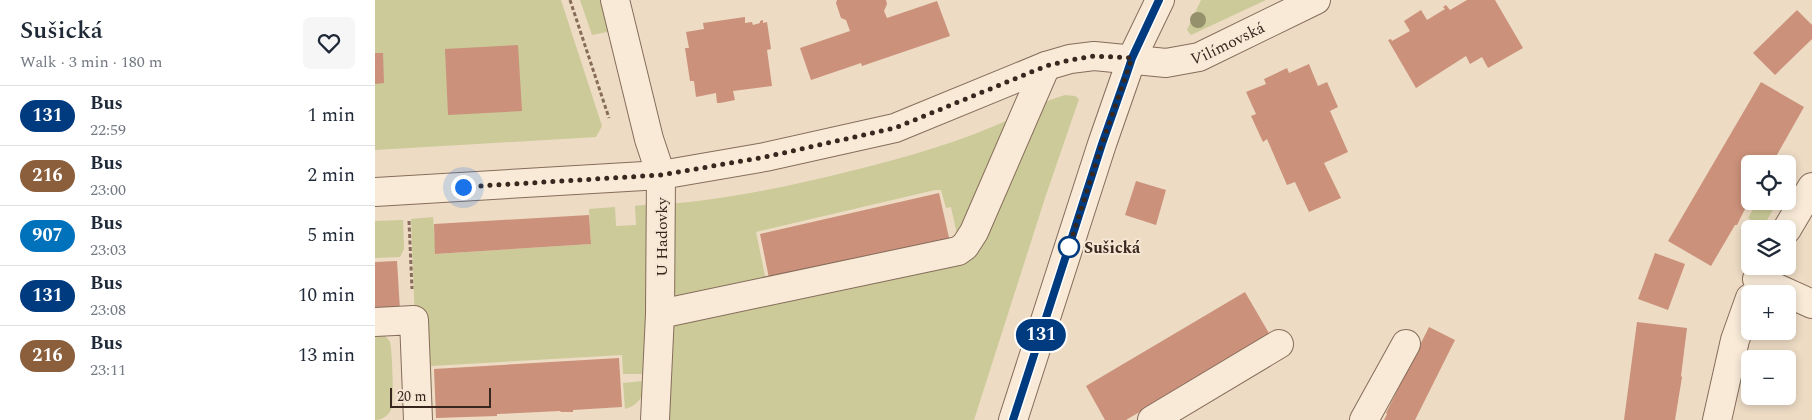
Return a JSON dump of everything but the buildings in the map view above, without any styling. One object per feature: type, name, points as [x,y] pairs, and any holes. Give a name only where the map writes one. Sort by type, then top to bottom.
[{"type":"street","name":"U Hadovky","points":[[615,0],[649,139],[661,175],[660,314],[650,420]]},
{"type":"street","points":[[1013,420],[1102,144],[1132,58],[1159,0]]},
{"type":"street","name":"Vilímovská","points":[[1132,58],[1166,63],[1199,57],[1316,0]]},
{"type":"street","points":[[375,192],[661,175],[765,157],[895,128],[1046,66],[1094,56],[1132,58]]},
{"type":"street","points":[[660,314],[958,252],[965,246],[974,232],[1046,66]]},
{"type":"street","points":[[1792,220],[1812,188]]},
{"type":"street","points":[[1717,420],[1735,340],[1756,284],[1812,304]]},
{"type":"street","points":[[375,322],[414,320],[418,420]]},
{"type":"street","points":[[1152,420],[1279,344]]},
{"type":"street","points":[[1364,420],[1406,344]]},
{"type":"path","points":[[570,0],[610,121]]},
{"type":"path","points":[[411,252],[414,320]]},
{"type":"shaded area","points":[[375,0],[561,0],[602,126],[596,137],[375,150]]},
{"type":"shaded area","points":[[580,0],[609,0],[617,30],[592,35]]},
{"type":"shaded area","points":[[1201,0],[1266,0],[1191,35],[1187,30]]},
{"type":"shaded area","points":[[1065,95],[1075,96],[1079,99],[1045,198],[974,420],[657,420],[665,321],[962,257],[1035,108]]},
{"type":"shaded area","points":[[1013,118],[958,239],[951,207],[946,208],[941,190],[935,190],[756,232],[767,286],[666,304],[668,204],[760,191],[851,171],[933,148]]},
{"type":"shaded area","points":[[652,204],[643,394],[638,402],[625,409],[623,383],[642,381],[642,374],[623,374],[622,355],[431,366],[433,420],[423,409],[418,398],[411,219],[433,217],[436,254],[591,244],[589,209],[615,207],[616,226],[636,225],[635,206]]},
{"type":"shaded area","points":[[1753,210],[1773,210],[1767,220],[1751,220],[1748,218]]},
{"type":"shaded area","points":[[403,220],[404,249],[400,257],[375,258],[375,221]]},
{"type":"shaded area","points":[[381,333],[388,339],[391,346],[393,401],[388,414],[381,419],[375,420],[375,334]]},
{"type":"bus line","name":"131","points":[[1013,420],[1102,144],[1132,58],[1159,0]]},
{"type":"place","name":"Sušická","points":[[1069,247]]},
{"type":"route","points":[[463,187],[661,175],[765,157],[895,128],[1046,66],[1094,56],[1132,58],[1102,144],[1068,250],[1069,247]]}]
